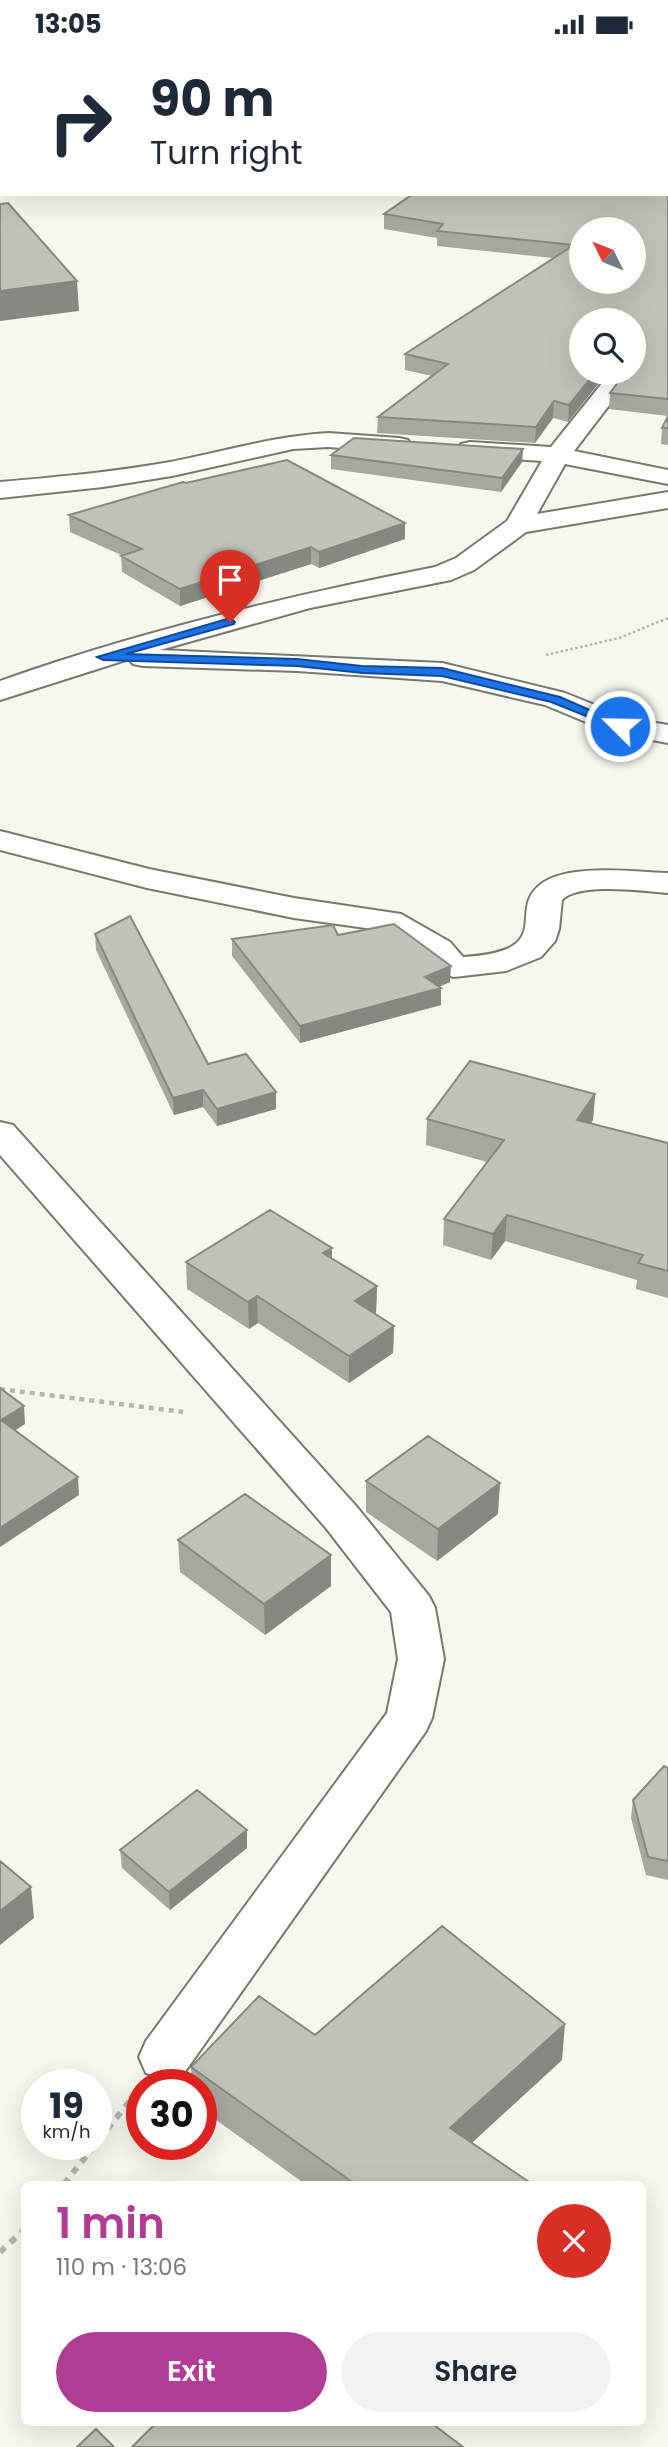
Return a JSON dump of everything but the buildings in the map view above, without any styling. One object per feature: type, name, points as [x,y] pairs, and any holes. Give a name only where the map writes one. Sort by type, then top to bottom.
[{"type":"street","points":[[517,526],[558,455],[611,387]]},
{"type":"street","points":[[0,490],[126,476],[293,442],[328,440],[423,446]]},
{"type":"street","points":[[450,448],[558,455],[668,477]]},
{"type":"street","points":[[0,691],[103,657],[306,601],[442,574],[465,564],[517,526],[551,518],[668,501]]},
{"type":"street","points":[[103,657],[297,663],[442,672],[555,699],[620,726],[668,734]]},
{"type":"street","points":[[0,841],[161,881],[294,908],[389,921],[438,949],[454,967],[496,965],[537,943],[542,931],[546,901],[550,892],[559,887],[589,882],[668,883]]},
{"type":"street","points":[[0,1133],[341,1517],[413,1608],[421,1659],[409,1718],[156,2069]]},
{"type":"path","points":[[543,656],[618,638],[668,618]]},
{"type":"path","points":[[0,1389],[255,1422]]},
{"type":"path","points":[[66,2181],[126,2107]]},
{"type":"path","points":[[0,2252],[21,2232]]},
{"type":"route","points":[[230,622],[103,657],[297,663],[442,672],[555,699],[620,726]]}]
